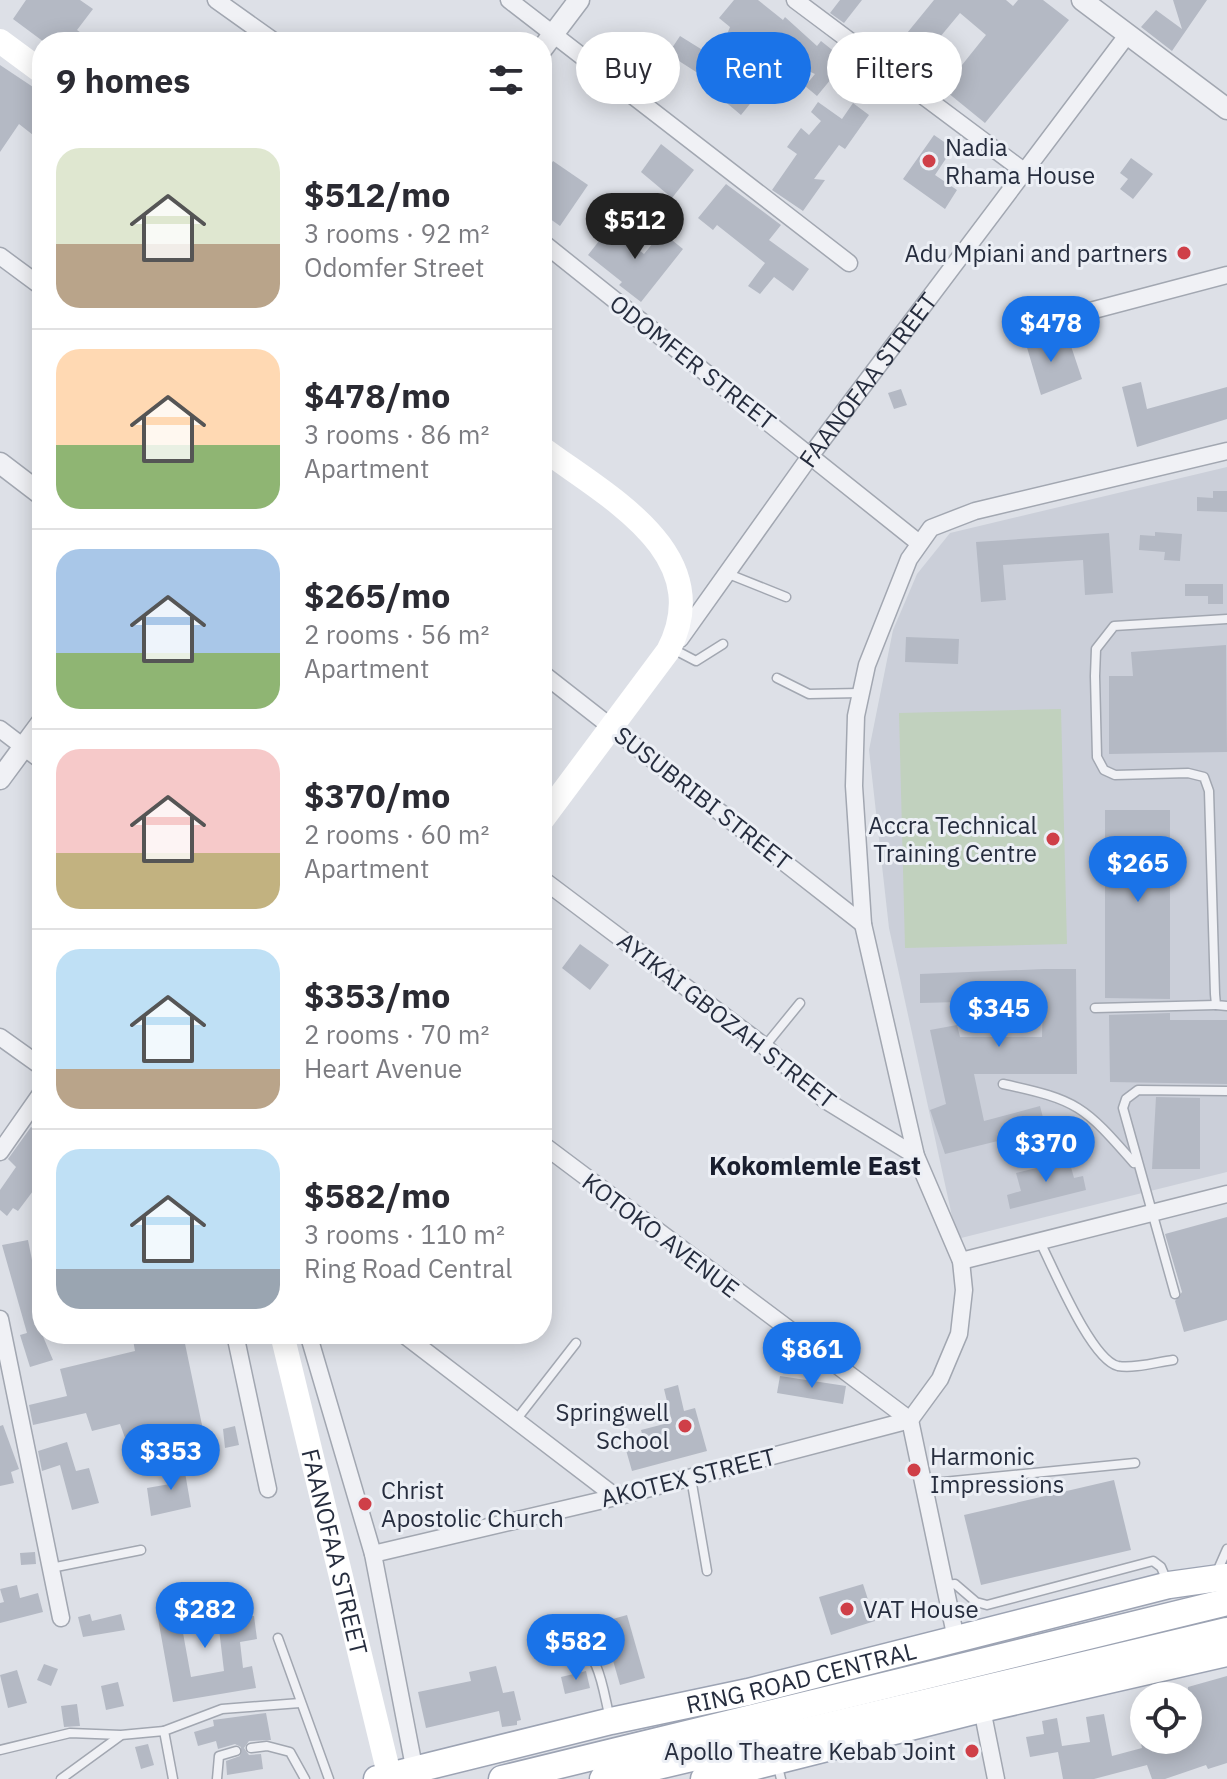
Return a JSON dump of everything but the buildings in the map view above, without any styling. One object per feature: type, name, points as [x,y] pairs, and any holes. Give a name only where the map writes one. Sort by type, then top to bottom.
[{"type":"main road","points":[[0,41],[32,65]]},
{"type":"main road","points":[[552,456],[600,492],[643,544],[664,586],[664,656]]},
{"type":"main road","name":"FAANOFAA STREET","points":[[552,806],[664,656]]},
{"type":"main road","name":"FAANOFAA STREET","points":[[284,1344],[392,1775]]},
{"type":"main road","name":"RING ROAD CENTRAL","points":[[392,1775],[611,1721],[735,1695],[1169,1585],[1223,1586]]},
{"type":"main road","name":"RING ROAD CENTRAL","points":[[502,1779],[1223,1586]]},
{"type":"main road","points":[[603,1779],[1227,1631]]},
{"type":"main road","points":[[704,1779],[779,1771],[982,1709],[1227,1653]]},
{"type":"main road","points":[[704,1779],[835,1723]]},
{"type":"street","points":[[216,0],[261,32]]},
{"type":"street","points":[[509,0],[539,32]]},
{"type":"street","points":[[552,36],[579,0]]},
{"type":"street","points":[[795,0],[1025,172]]},
{"type":"street","points":[[1082,0],[1227,109]]},
{"type":"street","name":"FAANOFAA STREET","points":[[664,656],[1128,34]]},
{"type":"street","points":[[552,44],[849,263]]},
{"type":"street","name":"ODOMFER STREET","points":[[552,250],[919,543]]},
{"type":"street","points":[[0,256],[32,280]]},
{"type":"street","points":[[1056,320],[1227,275]]},
{"type":"street","points":[[956,1639],[910,1420],[940,1379],[959,1334],[964,1290],[961,1261],[916,1156],[863,924],[854,786],[856,716],[867,665],[909,559],[931,528],[975,511],[1227,451]]},
{"type":"street","points":[[0,463],[32,487]]},
{"type":"street","name":"SUSUBRIBI STREET","points":[[552,681],[863,924]]},
{"type":"street","points":[[0,729],[32,754]]},
{"type":"street","points":[[0,779],[32,735]]},
{"type":"street","name":"AYIKAI GBOZAH STREET","points":[[552,887],[764,1046],[825,1100],[916,1156]]},
{"type":"street","points":[[0,1037],[32,1060]]},
{"type":"street","points":[[0,1152],[32,1106]]},
{"type":"street","name":"KOTOKO AVENUE","points":[[552,1152],[910,1420]]},
{"type":"street","points":[[961,1261],[1227,1194]]},
{"type":"street","points":[[0,1319],[61,1618]]},
{"type":"street","points":[[237,1344],[268,1489]]},
{"type":"street","points":[[311,1344],[373,1554],[392,1775]]},
{"type":"street","points":[[416,1344],[616,1497]]},
{"type":"street","name":"AKOTEX STREET","points":[[373,1554],[616,1497],[910,1420]]},
{"type":"street","points":[[982,1709],[996,1779]]},
{"type":"lane","points":[[725,573],[786,597]]},
{"type":"lane","points":[[1216,1005],[1209,791],[1204,777],[1188,773],[1115,775],[1104,770],[1097,757],[1095,676],[1096,649],[1114,626],[1227,619]]},
{"type":"lane","points":[[664,656],[696,661],[723,644]]},
{"type":"lane","points":[[777,678],[809,694],[861,693]]},
{"type":"lane","points":[[764,1046],[800,1003]]},
{"type":"lane","points":[[1095,1008],[1227,1006]]},
{"type":"lane","points":[[1003,1084],[1054,1095],[1090,1113],[1136,1165]]},
{"type":"lane","points":[[1175,1294],[1123,1118],[1126,1099],[1138,1090],[1227,1091]]},
{"type":"lane","points":[[1040,1241],[1080,1321],[1104,1359],[1117,1366],[1173,1360]]},
{"type":"lane","points":[[516,1420],[576,1343]]},
{"type":"lane","points":[[923,1484],[1135,1463]]},
{"type":"lane","points":[[691,1477],[707,1571]]},
{"type":"lane","points":[[1223,1586],[1221,1556],[1227,1549]]},
{"type":"lane","points":[[50,1569],[141,1550]]},
{"type":"lane","points":[[944,1585],[955,1584],[976,1602],[987,1605],[1153,1561],[1161,1567],[1169,1585]]},
{"type":"lane","points":[[278,1638],[329,1779]]},
{"type":"lane","points":[[541,1650],[575,1645],[587,1649],[593,1658],[611,1721]]},
{"type":"lane","points":[[0,1750],[70,1733],[121,1735],[164,1731],[222,1709],[300,1703]]},
{"type":"lane","points":[[164,1731],[173,1779]]},
{"type":"lane","points":[[61,1779],[121,1735]]},
{"type":"lane","points":[[251,1748],[267,1746],[290,1752],[305,1779]]},
{"type":"lane","points":[[217,1779],[219,1756],[236,1751]]},
{"type":"shaded area","name":"Accra Technical Training Centre","points":[[1227,467],[1227,1172],[957,1239],[889,928],[869,750],[893,630],[917,574],[950,533]]},
{"type":"green space","points":[[1061,709],[1067,944],[905,948],[899,713]]},
{"type":"place","name":"Nadia Rhama House","points":[[929,161]]},
{"type":"place","name":"Adu Mpiani and partners","points":[[1184,253]]},
{"type":"place","name":"Accra Technical Training Centre","points":[[1053,839]]},
{"type":"place","name":"Springwell School","points":[[685,1426]]},
{"type":"place","name":"Harmonic Impressions","points":[[914,1470]]},
{"type":"place","name":"Christ Apostolic Church","points":[[365,1504]]},
{"type":"place","name":"VAT House","points":[[847,1609]]},
{"type":"place","name":"Apollo Theatre Kebab Joint","points":[[972,1751]]},
{"type":"district","name":"Kokomlemle East","points":[[815,1165]]}]
